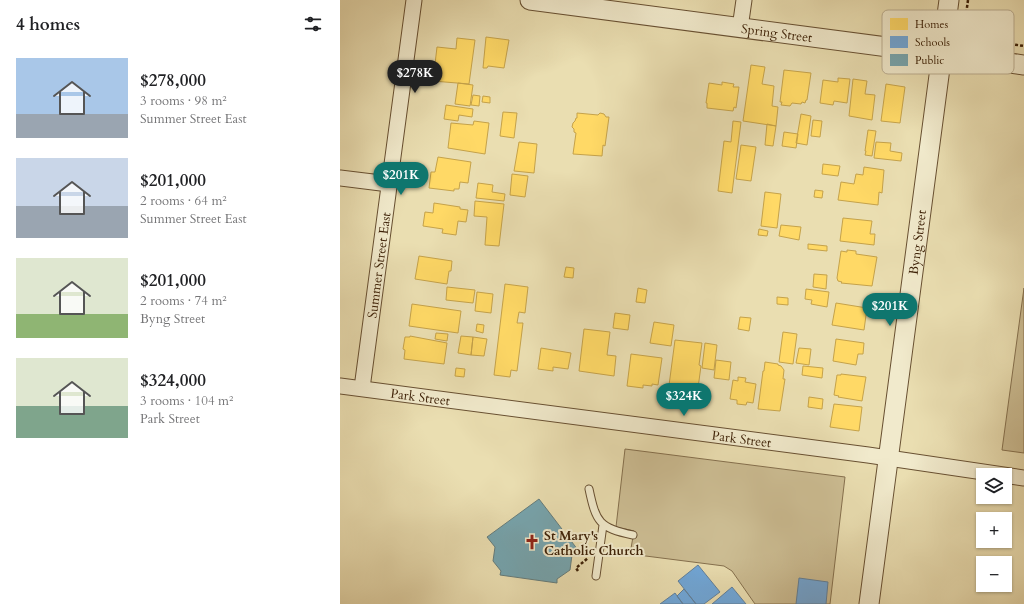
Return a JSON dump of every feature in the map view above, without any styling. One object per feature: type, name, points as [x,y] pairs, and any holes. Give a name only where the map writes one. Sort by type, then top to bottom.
[{"type":"street","name":"Summer Street East","points":[[362,388],[414,0]]},
{"type":"street","name":"Spring Street","points":[[530,0],[882,46]]},
{"type":"street","points":[[740,28],[744,0]]},
{"type":"street","name":"Byng Street","points":[[948,10],[949,0]]},
{"type":"street","name":"Spring Street","points":[[1014,64],[1024,65]]},
{"type":"street","name":"Byng Street","points":[[868,604],[889,458],[939,74]]},
{"type":"street","points":[[340,178],[389,184]]},
{"type":"street","name":"Park Street","points":[[340,386],[889,458],[1024,478]]},
{"type":"lane","points":[[589,489],[598,518],[603,525],[615,531],[633,535]]},
{"type":"lane","points":[[596,576],[603,525]]},
{"type":"path","points":[[967,10],[968,0]]},
{"type":"path","points":[[1014,45],[1024,46]]},
{"type":"path","points":[[605,549],[631,552]]},
{"type":"path","points":[[578,570],[576,568],[590,557]]},
{"type":"shaded area","points":[[1024,288],[1024,453],[1002,450]]},
{"type":"shaded area","points":[[625,449],[845,477],[830,604],[755,604],[732,571],[724,566],[630,554],[634,531],[616,527]]},
{"type":"building: Homes","points":[[486,37],[509,40],[504,68],[488,66],[487,68],[483,68]]},
{"type":"building: Homes","points":[[457,38],[475,40],[469,84],[433,81],[437,47],[456,49]]},
{"type":"building: Homes","points":[[751,65],[765,67],[762,84],[774,86],[772,106],[778,107],[776,126],[743,121]]},
{"type":"building: Homes","points":[[784,70],[811,73],[807,100],[805,103],[792,103],[790,106],[781,105],[782,102],[780,102]]},
{"type":"building: Homes","points":[[838,78],[850,79],[847,103],[834,101],[833,105],[820,103],[823,80],[838,82]]},
{"type":"building: Homes","points":[[853,79],[867,81],[865,94],[875,95],[872,120],[849,116]]},
{"type":"building: Homes","points":[[722,82],[734,84],[733,87],[739,87],[736,108],[734,107],[733,111],[707,108],[706,103],[709,83],[722,85]]},
{"type":"building: Homes","points":[[458,83],[473,85],[470,106],[455,104]]},
{"type":"building: Homes","points":[[886,84],[905,87],[900,123],[881,121]]},
{"type":"building: Homes","points":[[473,95],[480,96],[479,106],[471,105]]},
{"type":"building: Homes","points":[[483,96],[490,97],[490,103],[482,102]]},
{"type":"building: Homes","points":[[446,105],[473,109],[472,117],[459,115],[458,121],[444,119]]},
{"type":"building: Homes","points":[[503,112],[517,113],[514,138],[500,136]]},
{"type":"building: Homes","points":[[577,113],[598,115],[600,113],[604,114],[606,117],[609,117],[602,156],[573,154],[576,133],[572,127],[577,118]]},
{"type":"building: Homes","points":[[801,114],[811,116],[807,145],[796,143]]},
{"type":"building: Homes","points":[[813,120],[822,121],[820,137],[811,136]]},
{"type":"building: Homes","points":[[474,121],[489,123],[485,154],[448,148],[451,123],[473,125]]},
{"type":"building: Homes","points":[[733,121],[741,122],[732,193],[718,191],[724,141],[731,142]]},
{"type":"building: Homes","points":[[767,124],[776,126],[773,146],[765,145]]},
{"type":"building: Homes","points":[[868,130],[876,131],[872,156],[865,155]]},
{"type":"building: Homes","points":[[784,132],[798,134],[796,148],[782,146]]},
{"type":"building: Homes","points":[[519,142],[537,144],[534,173],[514,171]]},
{"type":"building: Homes","points":[[876,142],[891,143],[890,151],[902,153],[901,161],[874,158]]},
{"type":"building: Homes","points":[[741,145],[756,147],[751,181],[736,179]]},
{"type":"building: Homes","points":[[438,157],[471,162],[468,183],[460,182],[459,189],[454,189],[454,191],[429,188],[431,172],[435,172]]},
{"type":"building: Homes","points":[[823,164],[840,166],[838,176],[822,174]]},
{"type":"building: Homes","points":[[864,167],[884,170],[882,193],[879,192],[878,205],[838,200],[841,182],[854,184],[856,174],[863,175]]},
{"type":"building: Homes","points":[[512,174],[528,176],[525,197],[510,195]]},
{"type":"building: Homes","points":[[478,183],[493,185],[492,192],[505,194],[504,201],[476,198]]},
{"type":"building: Homes","points":[[815,190],[823,191],[822,198],[814,197]]},
{"type":"building: Homes","points":[[765,192],[781,194],[777,228],[761,226]]},
{"type":"building: Homes","points":[[475,201],[504,204],[499,246],[485,245],[487,217],[474,216]]},
{"type":"building: Homes","points":[[434,203],[460,207],[460,209],[468,210],[466,222],[458,221],[456,235],[442,233],[443,229],[423,226],[425,212],[433,213]]},
{"type":"building: Homes","points":[[843,218],[872,221],[870,234],[875,234],[874,245],[840,241]]},
{"type":"building: Homes","points":[[781,225],[801,227],[799,240],[779,236]]},
{"type":"building: Homes","points":[[759,229],[768,231],[767,236],[758,235]]},
{"type":"building: Homes","points":[[808,244],[827,246],[827,251],[808,249]]},
{"type":"building: Homes","points":[[847,250],[856,251],[856,254],[877,257],[872,286],[841,283],[842,282],[838,281],[837,278],[841,251],[847,252]]},
{"type":"building: Homes","points":[[419,256],[452,261],[447,284],[415,279]]},
{"type":"building: Homes","points":[[566,267],[574,268],[573,278],[564,277]]},
{"type":"building: Homes","points":[[814,274],[827,275],[826,289],[813,287]]},
{"type":"building: Homes","points":[[505,284],[528,287],[525,313],[519,312],[517,323],[523,323],[517,371],[511,370],[510,377],[494,375]]},
{"type":"building: Homes","points":[[447,287],[475,290],[473,303],[446,300]]},
{"type":"building: Homes","points":[[638,288],[647,290],[645,303],[636,302]]},
{"type":"building: Homes","points":[[806,289],[829,292],[827,307],[811,304],[812,300],[805,299]]},
{"type":"building: Homes","points":[[477,292],[493,294],[491,313],[475,311]]},
{"type":"building: Homes","points":[[777,297],[788,298],[788,305],[777,304]]},
{"type":"building: Homes","points":[[836,303],[867,308],[864,330],[832,325]]},
{"type":"building: Homes","points":[[412,304],[461,311],[458,333],[409,326]]},
{"type":"building: Homes","points":[[615,313],[630,315],[628,330],[613,328]]},
{"type":"building: Homes","points":[[740,317],[751,318],[749,331],[738,329]]},
{"type":"building: Homes","points":[[654,322],[674,325],[671,346],[650,343]]},
{"type":"building: Homes","points":[[477,324],[484,325],[483,333],[476,331]]},
{"type":"building: Homes","points":[[584,329],[610,332],[607,355],[616,356],[614,376],[579,371]]},
{"type":"building: Homes","points":[[783,332],[797,334],[793,364],[779,362]]},
{"type":"building: Homes","points":[[436,333],[448,334],[447,341],[435,339]]},
{"type":"building: Homes","points":[[410,336],[447,343],[444,364],[404,359],[405,350],[403,349],[405,337]]},
{"type":"building: Homes","points":[[461,336],[473,337],[471,355],[458,353]]},
{"type":"building: Homes","points":[[473,337],[487,339],[484,356],[471,355]]},
{"type":"building: Homes","points":[[836,339],[864,343],[863,354],[858,354],[856,365],[833,361]]},
{"type":"building: Homes","points":[[675,340],[702,343],[698,388],[683,386],[682,395],[668,393]]},
{"type":"building: Homes","points":[[705,343],[717,345],[714,370],[702,368]]},
{"type":"building: Homes","points":[[541,348],[571,353],[568,369],[553,367],[553,371],[538,369]]},
{"type":"building: Homes","points":[[799,348],[811,349],[809,365],[796,363]]},
{"type":"building: Homes","points":[[631,354],[662,358],[658,385],[643,385],[643,388],[627,386]]},
{"type":"building: Homes","points":[[716,360],[731,362],[729,380],[714,378]]},
{"type":"building: Homes","points":[[765,362],[778,364],[784,370],[783,379],[785,379],[780,411],[758,409]]},
{"type":"building: Homes","points":[[803,366],[823,368],[822,378],[802,375]]},
{"type":"building: Homes","points":[[456,368],[465,369],[464,377],[455,376]]},
{"type":"building: Homes","points":[[841,374],[866,377],[862,401],[834,395],[837,375]]},
{"type":"building: Homes","points":[[738,377],[746,378],[745,382],[756,384],[753,403],[747,402],[746,405],[737,404],[737,400],[730,399],[733,380],[738,381]]},
{"type":"building: Homes","points":[[809,397],[823,399],[822,409],[808,407]]},
{"type":"building: Homes","points":[[834,404],[862,407],[859,431],[830,427]]},
{"type":"building: Schools","points":[[698,565],[720,592],[704,604],[696,604],[678,581]]},
{"type":"building: Schools","points":[[799,578],[828,582],[826,604],[796,604]]},
{"type":"building: Schools","points":[[732,587],[746,604],[712,604]]},
{"type":"building: Schools","points":[[684,589],[696,604],[683,604],[677,596]]},
{"type":"building: Schools","points":[[675,593],[683,604],[660,604]]},
{"type":"building: Public","name":"St Mary's Catholic Church","points":[[539,499],[578,550],[572,555],[570,570],[557,579],[557,583],[500,575],[501,571],[493,561],[495,547],[487,537]]},
{"type":"place","name":"St Mary's Catholic Church","points":[[532,542]]}]
